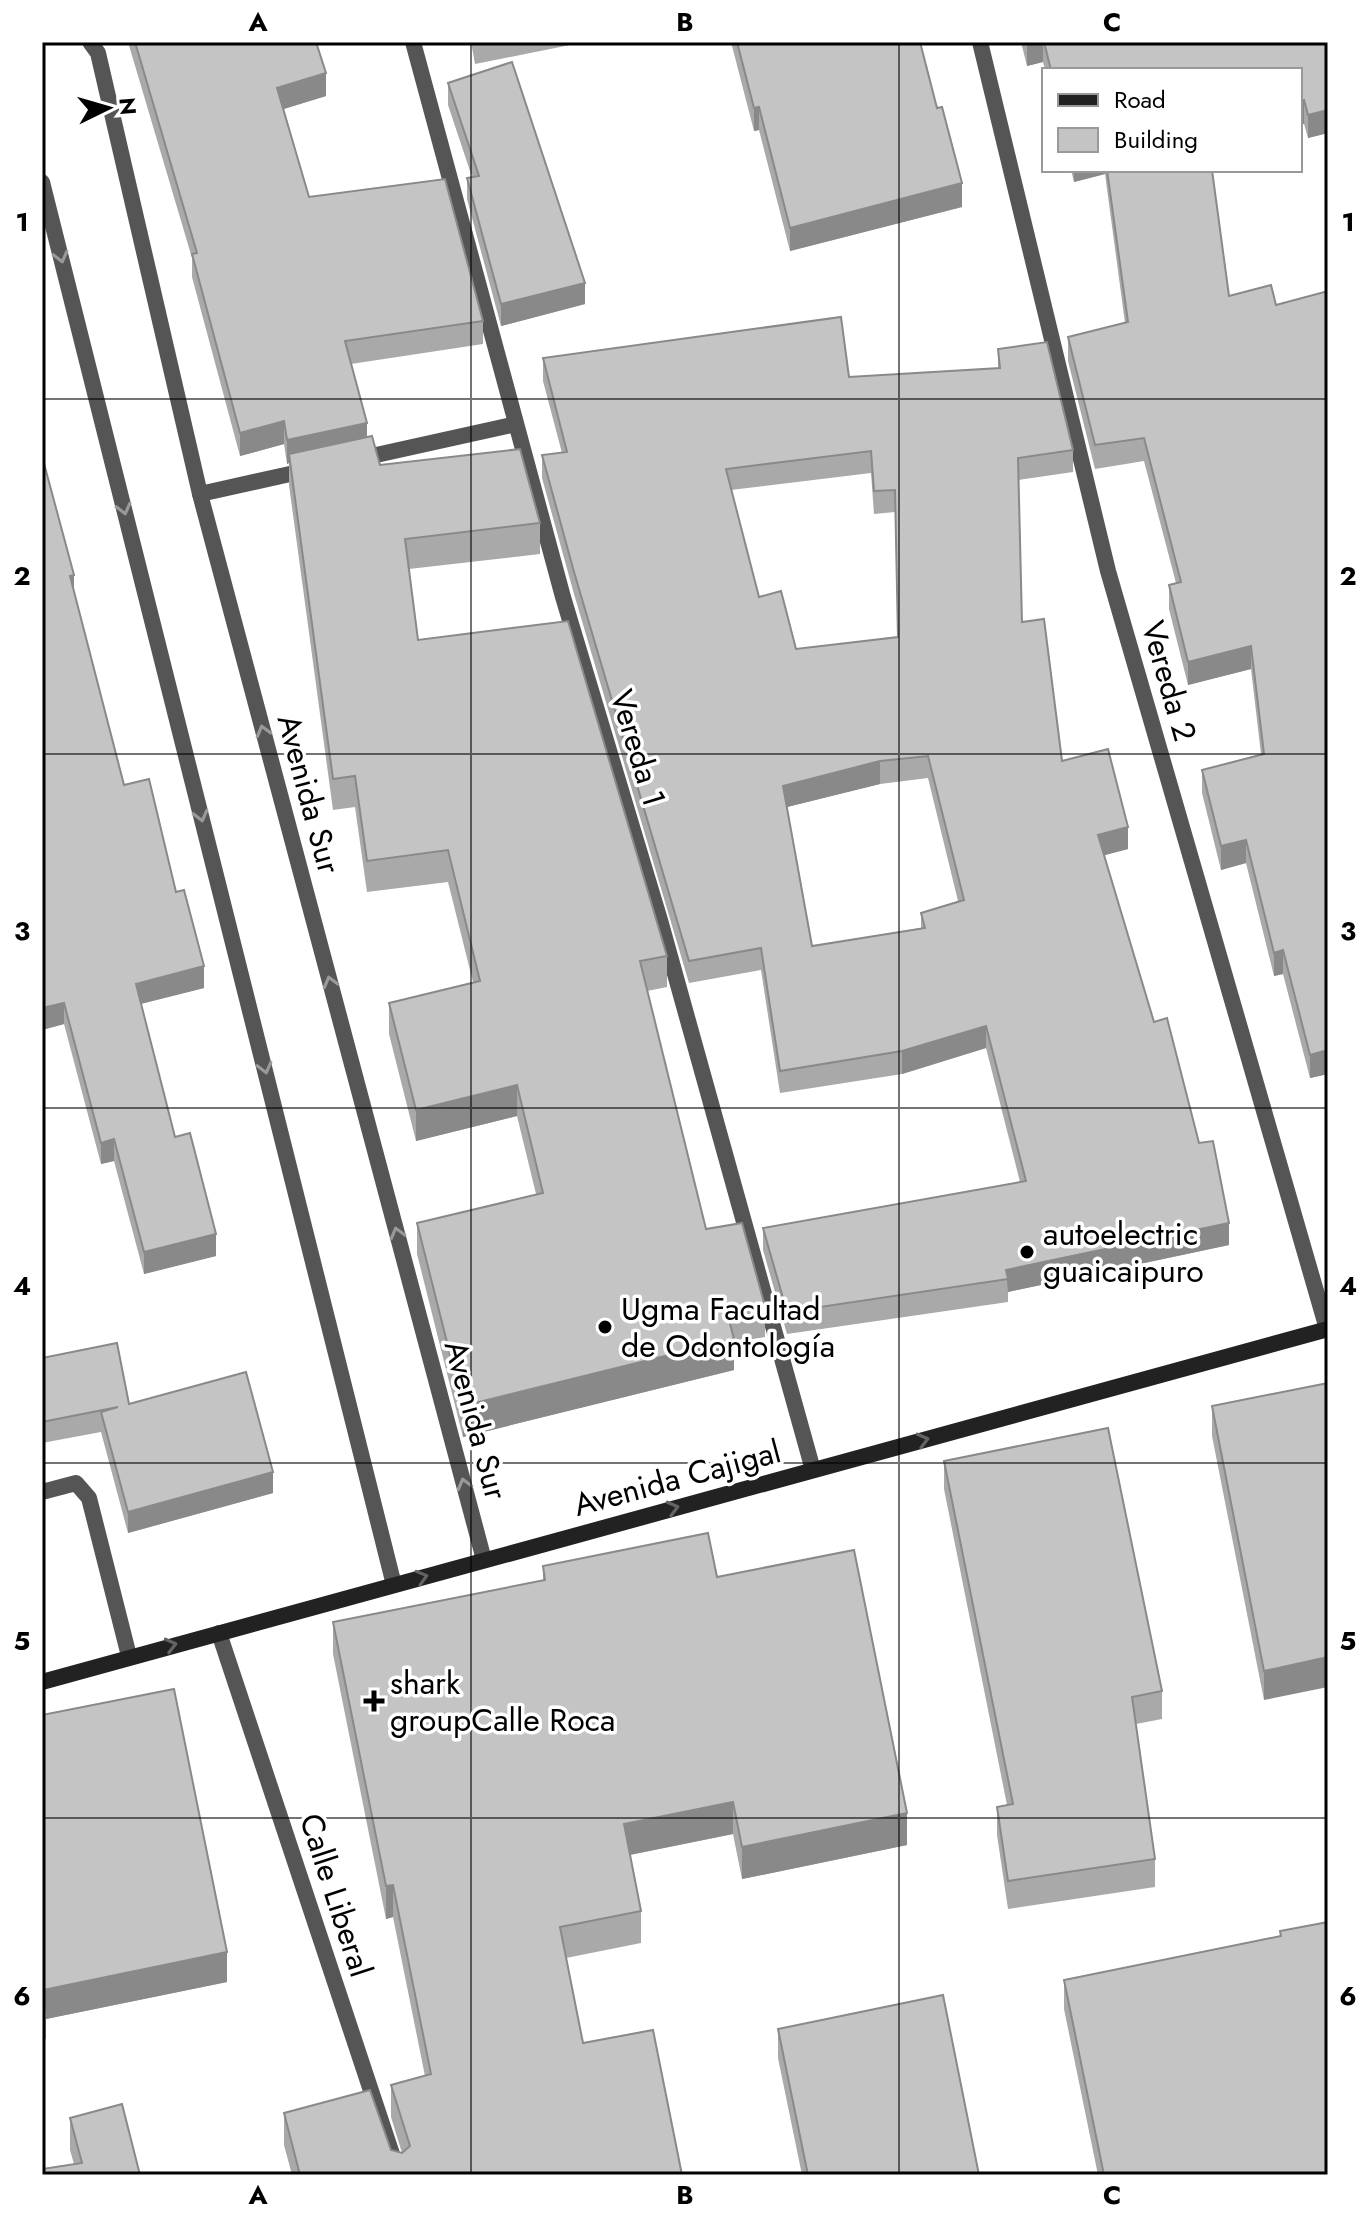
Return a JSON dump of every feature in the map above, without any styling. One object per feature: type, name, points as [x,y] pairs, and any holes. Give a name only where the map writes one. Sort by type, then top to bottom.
[{"type":"main road","name":"Avenida Cajigal","points":[[42,1680],[1328,1329]]},
{"type":"street","name":"Avenida Sur","points":[[90,42],[98,53],[200,494],[484,1560]]},
{"type":"street","name":"Vereda 1","points":[[413,42],[563,597],[660,920],[813,1470]]},
{"type":"street","name":"Vereda 2","points":[[980,42],[1108,571],[1328,1329]]},
{"type":"street","points":[[42,182],[394,1585]]},
{"type":"street","points":[[200,494],[516,424]]},
{"type":"street","points":[[42,1492],[76,1483],[89,1498],[129,1656]]},
{"type":"street","name":"Calle Liberal","points":[[219,1633],[399,2175]]},
{"type":"building","points":[[135,42],[316,42],[326,73],[277,88],[309,197],[445,179],[483,321],[345,341],[367,423],[287,440],[284,421],[240,433],[192,254],[197,253]]},
{"type":"building","points":[[737,42],[920,42],[937,108],[942,107],[962,183],[790,228],[759,107],[754,108]]},
{"type":"building","points":[[1044,42],[1328,42],[1328,110],[1308,115],[1302,100],[1302,68],[1050,68]]},
{"type":"building","points":[[512,62],[585,283],[501,304],[467,178],[479,176],[448,83]]},
{"type":"building","points":[[1107,172],[1212,172],[1229,296],[1271,285],[1276,305],[1328,291],[1328,1050],[1310,1055],[1283,950],[1274,953],[1246,840],[1221,846],[1202,770],[1264,754],[1251,646],[1188,662],[1169,585],[1181,582],[1144,438],[1095,445],[1068,337],[1128,322]]},
{"type":"building","points":[[841,317],[849,377],[1000,368],[998,349],[1047,342],[1073,450],[1018,458],[1022,622],[1044,619],[1062,761],[1108,749],[1128,827],[1098,835],[1154,1022],[1167,1018],[1199,1143],[1213,1141],[1229,1223],[1006,1270],[1008,1279],[787,1312],[763,1228],[1026,1181],[986,1026],[902,1051],[780,1071],[761,948],[689,961],[542,455],[567,452],[543,358]],"holes":[[[871,451],[874,491],[895,490],[898,637],[796,649],[781,591],[759,597],[726,469]],[[928,756],[964,900],[921,913],[925,928],[812,946],[783,786],[880,761]]]},
{"type":"building","points":[[372,436],[380,465],[520,449],[540,523],[405,539],[418,640],[568,621],[667,956],[640,961],[706,1229],[742,1223],[765,1306],[727,1312],[734,1339],[463,1406],[417,1223],[543,1193],[517,1085],[416,1110],[389,1003],[480,981],[448,850],[367,861],[355,776],[333,779],[289,454]]},
{"type":"building","points":[[42,456],[124,785],[149,779],[176,892],[184,890],[204,966],[136,984],[175,1137],[190,1133],[216,1234],[144,1252],[114,1139],[101,1143],[64,1003],[42,1008]]},
{"type":"building","points":[[117,1343],[129,1404],[246,1372],[273,1472],[128,1512],[101,1412],[118,1407],[42,1422],[42,1358]]},
{"type":"building","points":[[1328,1383],[1328,1657],[1264,1671],[1212,1406]]},
{"type":"building","points":[[1108,1428],[1162,1691],[1132,1697],[1155,1859],[1008,1881],[997,1807],[1013,1804],[944,1461]]},
{"type":"building","points":[[708,1533],[717,1577],[854,1550],[907,1813],[742,1847],[733,1802],[624,1824],[641,1911],[560,1927],[583,2043],[653,2030],[682,2175],[300,2175],[284,2113],[370,2090],[391,2150],[402,2153],[410,2146],[391,2085],[431,2074],[393,1885],[386,1886],[333,1622],[545,1580],[543,1566]]},
{"type":"building","points":[[174,1689],[227,1952],[43,1990],[46,2009],[42,2010],[42,1715]]},
{"type":"building","points":[[1328,1922],[1328,2175],[1104,2175],[1064,1980],[1281,1936],[1280,1931]]},
{"type":"building","points":[[943,1995],[979,2175],[808,2175],[778,2029]]},
{"type":"building","points":[[122,2104],[140,2175],[42,2175],[42,2169],[82,2163],[70,2118]]},
{"type":"place","name":"autoelectric guaicaipuro","points":[[1027,1252]]},
{"type":"place","name":"Ugma Facultad de Odontología","points":[[605,1327]]},
{"type":"place","name":"shark groupCalle Roca","points":[[374,1701]]}]
